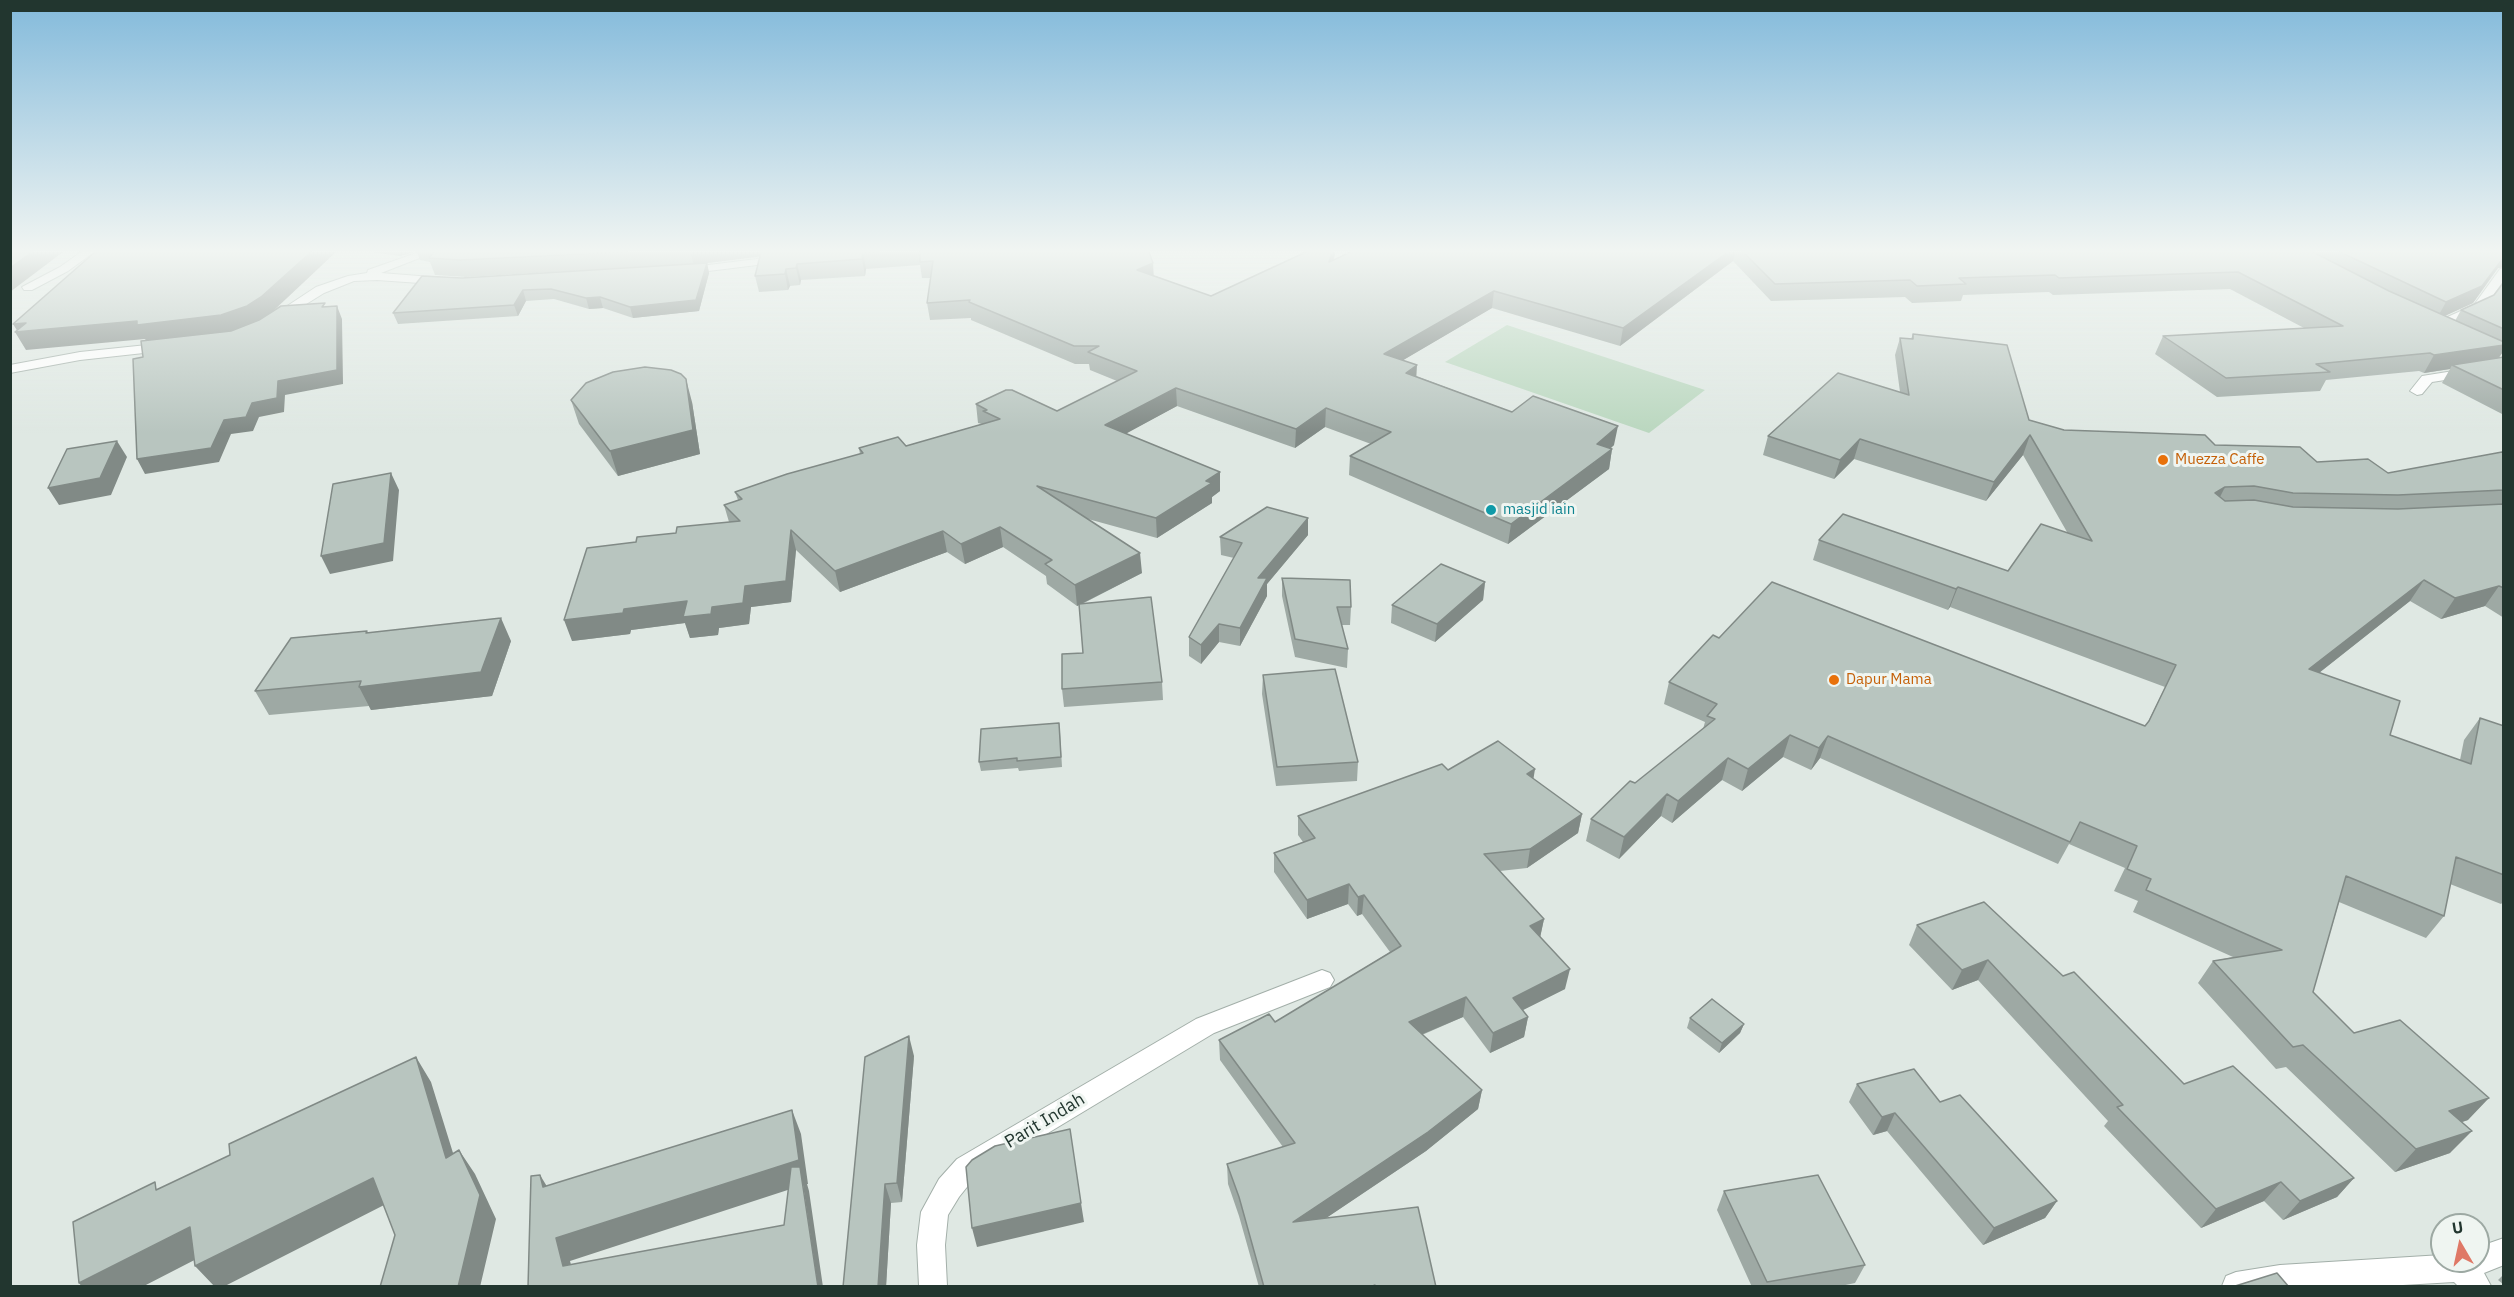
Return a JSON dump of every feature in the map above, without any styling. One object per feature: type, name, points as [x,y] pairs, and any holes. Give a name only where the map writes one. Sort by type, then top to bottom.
[{"type":"street","points":[[260,328],[284,313]]},
{"type":"street","points":[[2455,336],[2431,325],[2465,313]]},
{"type":"street","points":[[10,369],[80,356],[176,346]]},
{"type":"street","points":[[2417,391],[2427,380],[2456,373],[2504,367]]},
{"type":"street","name":"Parit Indah","points":[[933,1287],[931,1245],[935,1212],[949,1188],[966,1168],[1205,1026],[1322,980]]},
{"type":"street","points":[[2236,1287],[2280,1279],[2469,1277],[2504,1251]]},
{"type":"green space","points":[[1507,325],[1705,390],[1649,433],[1445,362]]},
{"type":"building","points":[[26,313],[228,313],[137,325],[137,321],[15,332],[26,323],[13,324]]},
{"type":"building","points":[[271,313],[337,313],[337,370],[278,381],[277,398],[252,403],[246,417],[224,420],[211,448],[137,459],[133,359],[143,357],[141,341],[231,331],[259,320]]},
{"type":"building","points":[[994,313],[1456,313],[1384,354],[1417,365],[1406,373],[1512,412],[1533,396],[1618,426],[1597,444],[1612,449],[1511,524],[1350,456],[1391,432],[1326,408],[1296,429],[1176,388],[1105,425],[1220,472],[1206,481],[1212,483],[1156,518],[1037,486],[1140,553],[1075,585],[1045,564],[1052,560],[1000,527],[961,544],[943,531],[835,571],[791,530],[786,581],[745,586],[743,603],[712,607],[711,614],[683,617],[687,601],[624,609],[623,613],[564,620],[587,548],[636,542],[637,537],[676,533],[677,527],[740,521],[724,505],[742,499],[735,492],[787,474],[863,453],[859,448],[898,437],[906,446],[1000,419],[983,411],[987,410],[976,404],[1006,390],[1012,390],[1057,411],[1137,371],[1088,352],[1099,346],[1074,346]]},
{"type":"building","points":[[1569,313],[1644,313],[1623,328]]},
{"type":"building","points":[[2317,313],[2438,313],[2504,342],[2504,345],[2434,355],[2430,353],[2316,364],[2330,372],[2226,378],[2163,336],[2343,326]]},
{"type":"building","points":[[2467,313],[2504,313],[2504,329]]},
{"type":"building","points":[[1913,334],[2007,345],[2029,420],[2064,430],[2205,435],[2215,445],[2300,447],[2317,462],[2368,459],[2388,473],[2504,453],[2504,490],[2398,495],[2293,493],[2254,486],[2225,487],[2215,493],[2225,501],[2254,500],[2293,507],[2398,509],[2504,504],[2504,588],[2499,586],[2455,598],[2424,580],[2309,669],[2400,701],[2390,735],[2471,764],[2480,718],[2504,726],[2504,875],[2456,857],[2444,916],[2346,876],[2313,992],[2354,1033],[2400,1020],[2489,1098],[2449,1111],[2472,1131],[2416,1149],[2303,1045],[2293,1047],[2213,961],[2282,950],[2146,890],[2151,879],[2127,869],[2137,846],[2080,822],[2070,842],[1828,736],[1819,748],[1790,735],[1748,769],[1728,758],[1678,801],[1667,794],[1624,837],[1591,819],[1630,781],[1635,783],[1715,719],[1707,716],[1717,704],[1669,682],[1713,635],[1719,638],[1772,582],[2145,726],[2149,721],[2176,665],[1819,540],[1843,514],[2008,571],[2041,524],[2092,541],[2030,435],[1994,482],[1860,439],[1840,460],[1768,436],[1838,373],[1909,395],[1900,338],[1913,339]]},
{"type":"building","points":[[2504,357],[2504,390],[2452,365]]},
{"type":"building","points":[[645,367],[671,370],[686,379],[693,430],[610,451],[571,400],[586,383],[613,372]]},
{"type":"building","points":[[117,441],[100,478],[48,488],[67,449]]},
{"type":"building","points":[[391,473],[384,543],[321,556],[333,484]]},
{"type":"building","points":[[1267,507],[1308,518],[1258,578],[1267,578],[1240,628],[1219,624],[1201,645],[1189,637],[1242,543],[1220,537]]},
{"type":"building","points":[[1441,564],[1485,582],[1437,624],[1392,605]]},
{"type":"building","points":[[1282,578],[1350,580],[1351,607],[1337,607],[1348,649],[1295,639]]},
{"type":"building","points":[[1151,597],[1162,682],[1062,689],[1062,654],[1083,653],[1079,604]]},
{"type":"building","points":[[501,618],[481,672],[359,687],[361,681],[255,691],[291,638],[367,631],[366,633]]},
{"type":"building","points":[[1335,669],[1358,762],[1277,767],[1263,675]]},
{"type":"building","points":[[1059,723],[1061,757],[979,762],[981,729]]},
{"type":"building","points":[[1498,741],[1535,769],[1527,774],[1582,814],[1530,849],[1484,854],[1544,919],[1530,926],[1570,969],[1513,998],[1528,1017],[1493,1033],[1466,997],[1409,1022],[1482,1090],[1428,1132],[1293,1222],[1418,1207],[1436,1287],[1376,1287],[1375,1285],[1370,1287],[1264,1287],[1239,1197],[1227,1164],[1295,1143],[1219,1040],[1269,1014],[1275,1022],[1401,946],[1364,895],[1358,897],[1349,884],[1307,900],[1274,853],[1315,838],[1298,816],[1442,764],[1448,770]]},
{"type":"building","points":[[1984,902],[2063,976],[2074,972],[2184,1084],[2233,1066],[2354,1178],[2300,1201],[2281,1182],[2216,1209],[2117,1107],[2123,1105],[1988,960],[1962,970],[1917,925]]},
{"type":"building","points":[[1712,999],[1744,1024],[1722,1043],[1690,1018]]},
{"type":"building","points":[[909,1036],[897,1183],[885,1184],[878,1287],[843,1287],[865,1057]]},
{"type":"building","points":[[416,1057],[446,1158],[459,1150],[480,1195],[458,1287],[380,1287],[395,1235],[373,1178],[195,1266],[190,1227],[79,1283],[73,1222],[155,1182],[156,1190],[230,1155],[229,1144]]},
{"type":"building","points":[[1914,1069],[1940,1102],[1960,1095],[2057,1201],[1994,1228],[1895,1113],[1882,1117],[1857,1084]]},
{"type":"building","points":[[792,1110],[799,1160],[556,1238],[563,1266],[784,1225],[791,1167],[800,1167],[818,1287],[528,1287],[531,1176],[540,1175],[543,1187]]},
{"type":"building","points":[[1070,1129],[1081,1203],[972,1228],[966,1167],[972,1160],[995,1146]]},
{"type":"building","points":[[1818,1175],[1865,1265],[1767,1282],[1724,1191]]},
{"type":"building","points":[[2277,1273],[2289,1287],[2232,1287]]},
{"type":"place","name":"Muezza Caffe","points":[[2163,460]]},
{"type":"place","name":"masjid iain","points":[[1491,510]]},
{"type":"place","name":"Dapur Mama","points":[[1834,680]]}]
